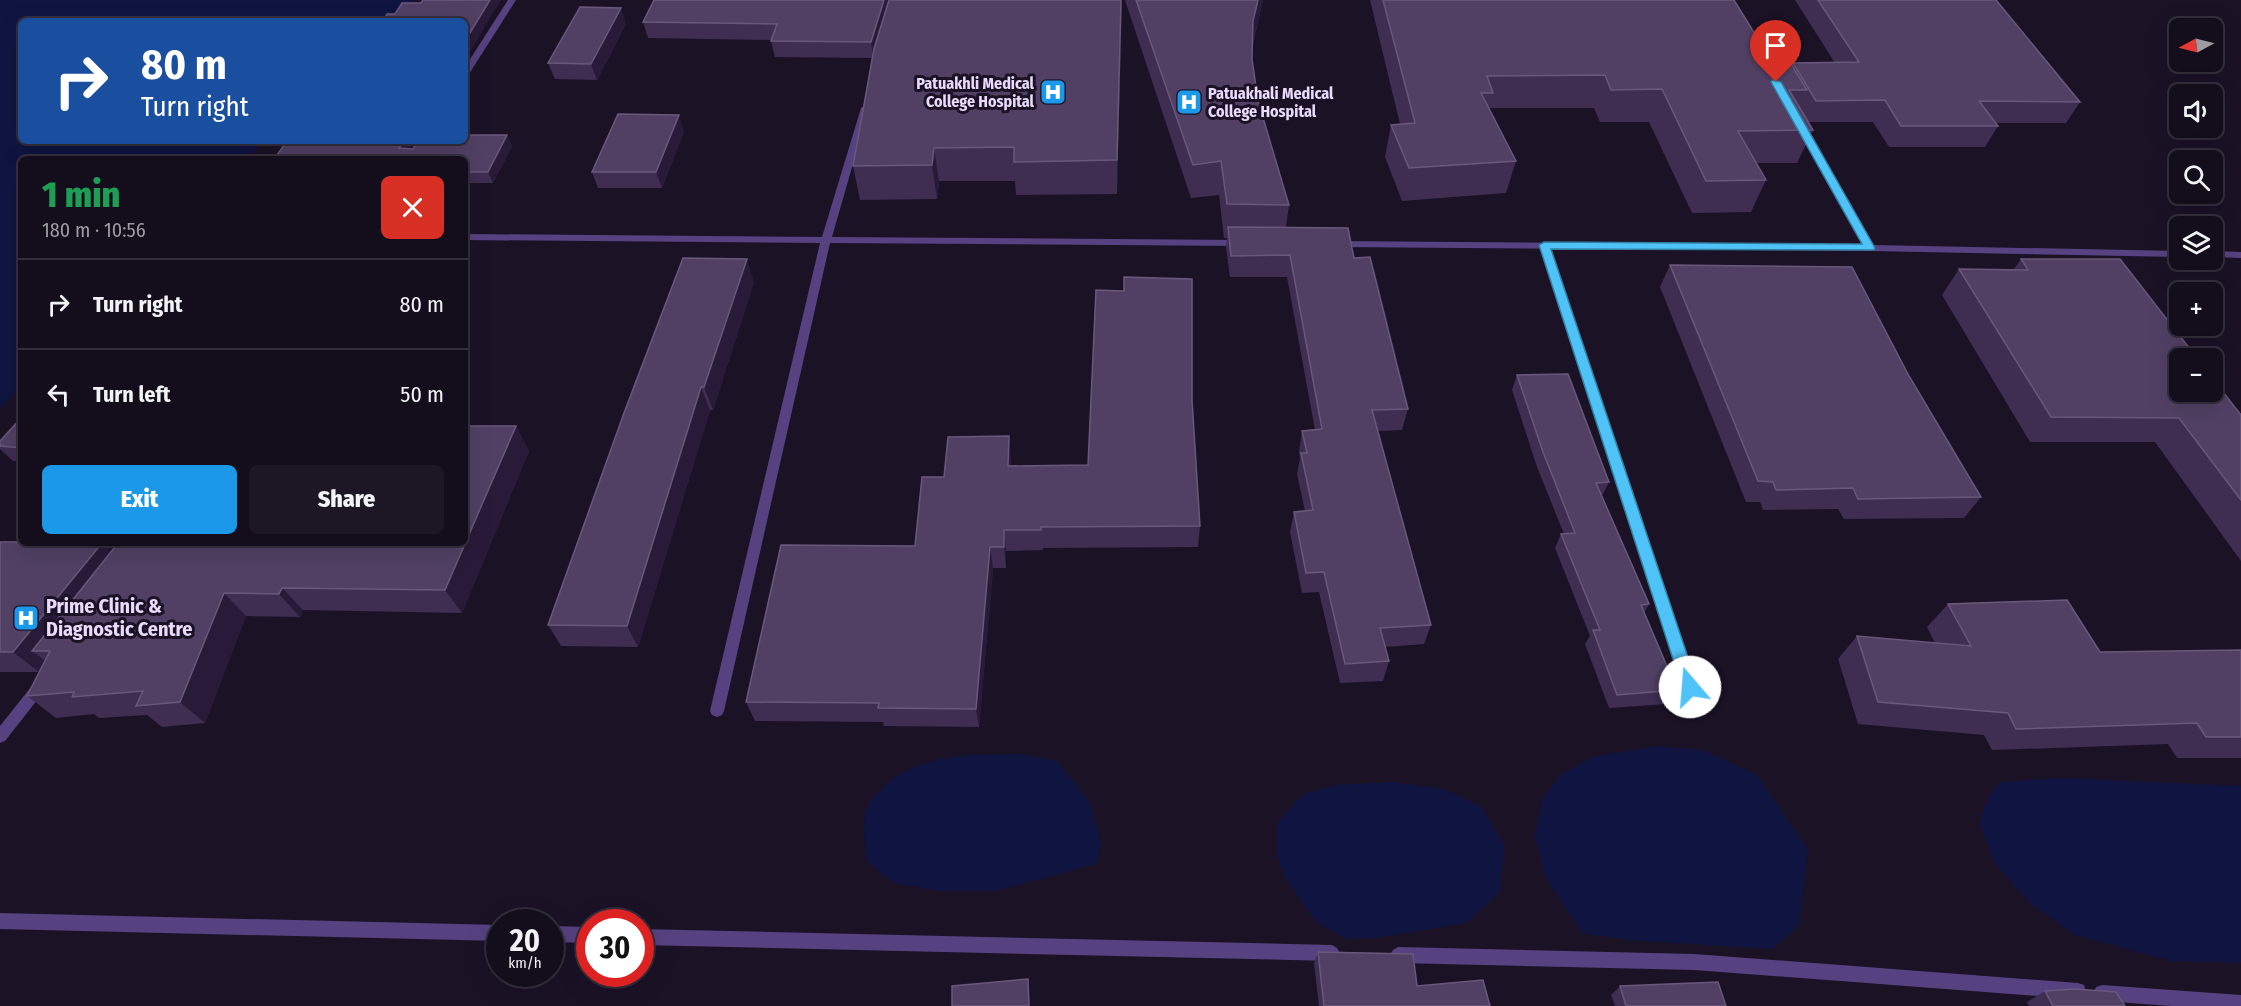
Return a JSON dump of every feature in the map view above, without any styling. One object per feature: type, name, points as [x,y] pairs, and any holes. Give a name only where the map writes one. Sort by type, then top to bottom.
[{"type":"street","points":[[468,69],[512,0]]},
{"type":"street","points":[[717,711],[826,240],[870,92]]},
{"type":"street","points":[[1794,113],[1870,248]]},
{"type":"street","points":[[468,237],[1257,243]]},
{"type":"street","points":[[1329,244],[1870,248],[2169,254]]},
{"type":"street","points":[[1544,245],[1690,687]]},
{"type":"street","points":[[2223,254],[2241,255]]},
{"type":"street","points":[[0,737],[50,673]]},
{"type":"street","points":[[0,921],[486,933]]},
{"type":"street","points":[[654,937],[1347,954]]},
{"type":"street","points":[[1383,955],[1694,962],[2241,1003]]},
{"type":"shaded area","points":[[0,0],[414,0],[396,18],[18,18],[18,144],[262,144],[248,156],[18,156],[18,390],[0,408]]},
{"type":"shaded area","points":[[1657,746],[1702,750],[1757,775],[1808,850],[1799,925],[1772,949],[1628,940],[1582,933],[1546,878],[1535,837],[1543,798],[1561,774],[1593,757]]},
{"type":"shaded area","points":[[1021,754],[1057,761],[1090,802],[1101,843],[1096,864],[995,891],[940,891],[893,883],[868,862],[864,825],[869,803],[885,786],[900,775],[932,761],[949,758]]},
{"type":"shaded area","points":[[2063,778],[2241,786],[2241,963],[2172,961],[2075,935],[2032,905],[1995,864],[1979,822],[1990,794],[2000,782]]},
{"type":"shaded area","points":[[1392,782],[1444,789],[1481,807],[1505,846],[1499,893],[1467,923],[1375,938],[1347,939],[1317,923],[1285,878],[1277,855],[1277,823],[1303,794],[1337,785]]},
{"type":"building","points":[[423,0],[490,0],[468,36],[468,18],[385,18],[387,14],[395,14],[402,3],[421,3]]},
{"type":"building","points":[[654,0],[884,0],[871,42],[771,41],[777,24],[643,22]]},
{"type":"building","points":[[889,0],[1121,0],[1117,160],[1014,162],[1014,147],[934,148],[932,165],[853,166],[874,49]]},
{"type":"building","points":[[1136,0],[1258,0],[1253,21],[1252,59],[1258,101],[1289,205],[1227,204],[1221,161],[1193,165]]},
{"type":"building","name":"Patuakhali Medical College Hospital","points":[[1383,0],[1734,0],[1766,52],[1784,52],[1807,90],[1789,90],[1813,130],[1738,131],[1766,180],[1706,181],[1662,89],[1611,90],[1605,75],[1487,76],[1493,93],[1481,93],[1516,161],[1409,168],[1391,125],[1415,123]]},
{"type":"building","points":[[1818,0],[1996,0],[2080,102],[1979,101],[1998,126],[1901,126],[1885,100],[1816,101],[1793,63],[1859,62]]},
{"type":"building","points":[[580,7],[621,8],[591,64],[548,63]]},
{"type":"building","points":[[618,114],[679,115],[656,172],[592,172]]},
{"type":"building","points":[[468,135],[507,135],[488,172],[468,172],[468,156],[276,156],[285,144],[402,144],[399,148],[413,149],[416,144],[468,144]]},
{"type":"building","points":[[1228,227],[1348,228],[1354,258],[1370,257],[1408,409],[1372,410],[1431,625],[1380,628],[1389,661],[1345,664],[1324,572],[1306,573],[1294,512],[1313,510],[1301,453],[1307,453],[1302,431],[1322,429],[1290,255],[1231,256]]},
{"type":"building","points":[[683,258],[747,259],[704,387],[701,387],[627,626],[548,625],[624,413]]},
{"type":"building","points":[[2021,259],[2120,259],[2169,322],[2169,336],[2180,336],[2189,348],[2169,348],[2169,402],[2223,402],[2223,392],[2241,415],[2241,500],[2179,418],[2051,417],[1959,269],[2028,270]]},
{"type":"building","points":[[1670,265],[1852,267],[1909,376],[1981,497],[1858,499],[1853,488],[1776,490],[1773,482],[1758,481]]},
{"type":"building","points":[[1124,277],[1192,279],[1192,400],[1200,526],[1041,527],[1041,530],[1004,530],[1004,547],[990,547],[976,709],[878,708],[879,703],[746,702],[781,545],[915,546],[922,477],[944,477],[948,437],[1009,436],[1008,466],[1088,465],[1096,290],[1124,291]]},
{"type":"building","points":[[1568,374],[1609,482],[1596,483],[1649,604],[1641,605],[1677,690],[1617,695],[1593,630],[1600,630],[1561,534],[1575,533],[1543,452],[1517,375]]},
{"type":"building","points":[[18,421],[18,448],[0,446],[0,441]]},
{"type":"building","points":[[468,426],[516,426],[468,537]]},
{"type":"building","name":"Prime Clinic & Diagnostic Centre","points":[[0,542],[18,542],[18,546],[100,546],[13,652],[0,652]]},
{"type":"building","points":[[116,546],[464,546],[445,590],[282,588],[279,594],[224,593],[180,702],[136,706],[143,691],[72,697],[74,692],[27,696],[50,651],[32,651]]},
{"type":"building","points":[[2067,600],[2100,652],[2241,650],[2241,737],[2206,737],[2197,723],[2016,729],[2008,713],[1878,702],[1857,636],[1971,646],[1948,604]]},
{"type":"building","points":[[1318,952],[1413,954],[1417,986],[1483,980],[1490,1006],[1324,1006]]},
{"type":"building","points":[[1028,979],[1029,1006],[952,1006],[952,986]]},
{"type":"building","points":[[1718,982],[1726,1006],[1626,1006],[1620,986]]},
{"type":"building","points":[[2075,989],[2116,992],[2125,1006],[2053,1006],[2045,991]]},
{"type":"place","name":"Patuakhli Medical College Hospital","points":[[1053,92]]},
{"type":"place","name":"Patuakhali Medical College Hospital","points":[[1189,102]]},
{"type":"place","name":"Prime Clinic & Diagnostic Centre","points":[[26,618]]},
{"type":"route","points":[[1690,687],[1544,245],[1870,248],[1776,82]]}]
